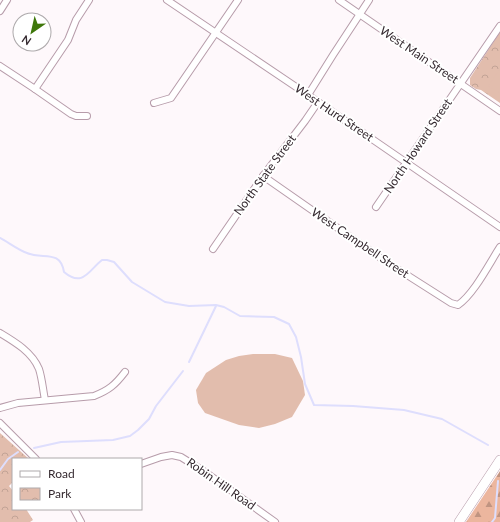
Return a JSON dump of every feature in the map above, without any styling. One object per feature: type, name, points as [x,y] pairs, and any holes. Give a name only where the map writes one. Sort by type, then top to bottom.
[{"type":"main road","points":[[459,522],[500,460]]},
{"type":"street","points":[[0,11],[8,0]]},
{"type":"street","points":[[35,89],[68,40],[76,20],[89,0]]},
{"type":"street","name":"West Hurd Street","points":[[167,0],[500,227]]},
{"type":"street","points":[[154,103],[171,98],[238,0]]},
{"type":"street","name":"West Main Street","points":[[339,0],[500,110]]},
{"type":"street","points":[[308,95],[369,0]]},
{"type":"street","name":"North Howard Street","points":[[376,207],[500,26]]},
{"type":"street","points":[[0,66],[71,114],[76,116],[88,116]]},
{"type":"street","name":"North State Street","points":[[213,249],[263,176],[318,102]]},
{"type":"street","name":"West Campbell Street","points":[[263,176],[385,262],[451,303],[458,305],[465,301],[500,247]]},
{"type":"street","points":[[0,333],[32,357],[39,369],[45,400]]},
{"type":"street","points":[[0,408],[18,403],[94,396],[105,392],[116,384],[125,372]]},
{"type":"street","points":[[0,423],[35,458]]},
{"type":"street","name":"Robin Hill Road","points":[[142,464],[172,455],[181,457],[205,472],[275,522]]},
{"type":"street","points":[[75,510],[81,522]]},
{"type":"green space","points":[[500,32],[500,103],[481,90],[470,85],[470,78]]},
{"type":"green space","points":[[500,69],[500,93],[488,86]]},
{"type":"green space","points":[[253,354],[275,354],[292,358],[303,381],[305,395],[292,417],[275,424],[259,428],[239,425],[205,413],[198,403],[196,390],[206,373],[226,360]]},
{"type":"green space","points":[[0,433],[28,458],[12,458],[12,483],[9,486],[12,490],[12,510],[27,510],[33,520],[30,522],[0,522]]},
{"type":"green space","points":[[500,471],[500,522],[466,522]]},
{"type":"waterway","points":[[0,238],[27,253],[33,255],[50,256],[59,260],[64,272],[76,278],[85,276],[102,260],[107,260],[114,262],[132,282],[165,302],[189,306],[216,305],[224,307],[240,316],[274,317],[289,324],[296,337],[305,384],[314,405],[404,410],[442,419],[488,445]]},
{"type":"waterway","points":[[189,362],[216,306]]},
{"type":"waterway","points":[[34,448],[61,442],[113,440],[130,436],[149,419],[156,406],[183,371]]},
{"type":"waterway","points":[[0,470],[8,459],[18,452]]},
{"type":"waterway","points":[[492,522],[495,518],[498,481]]}]
